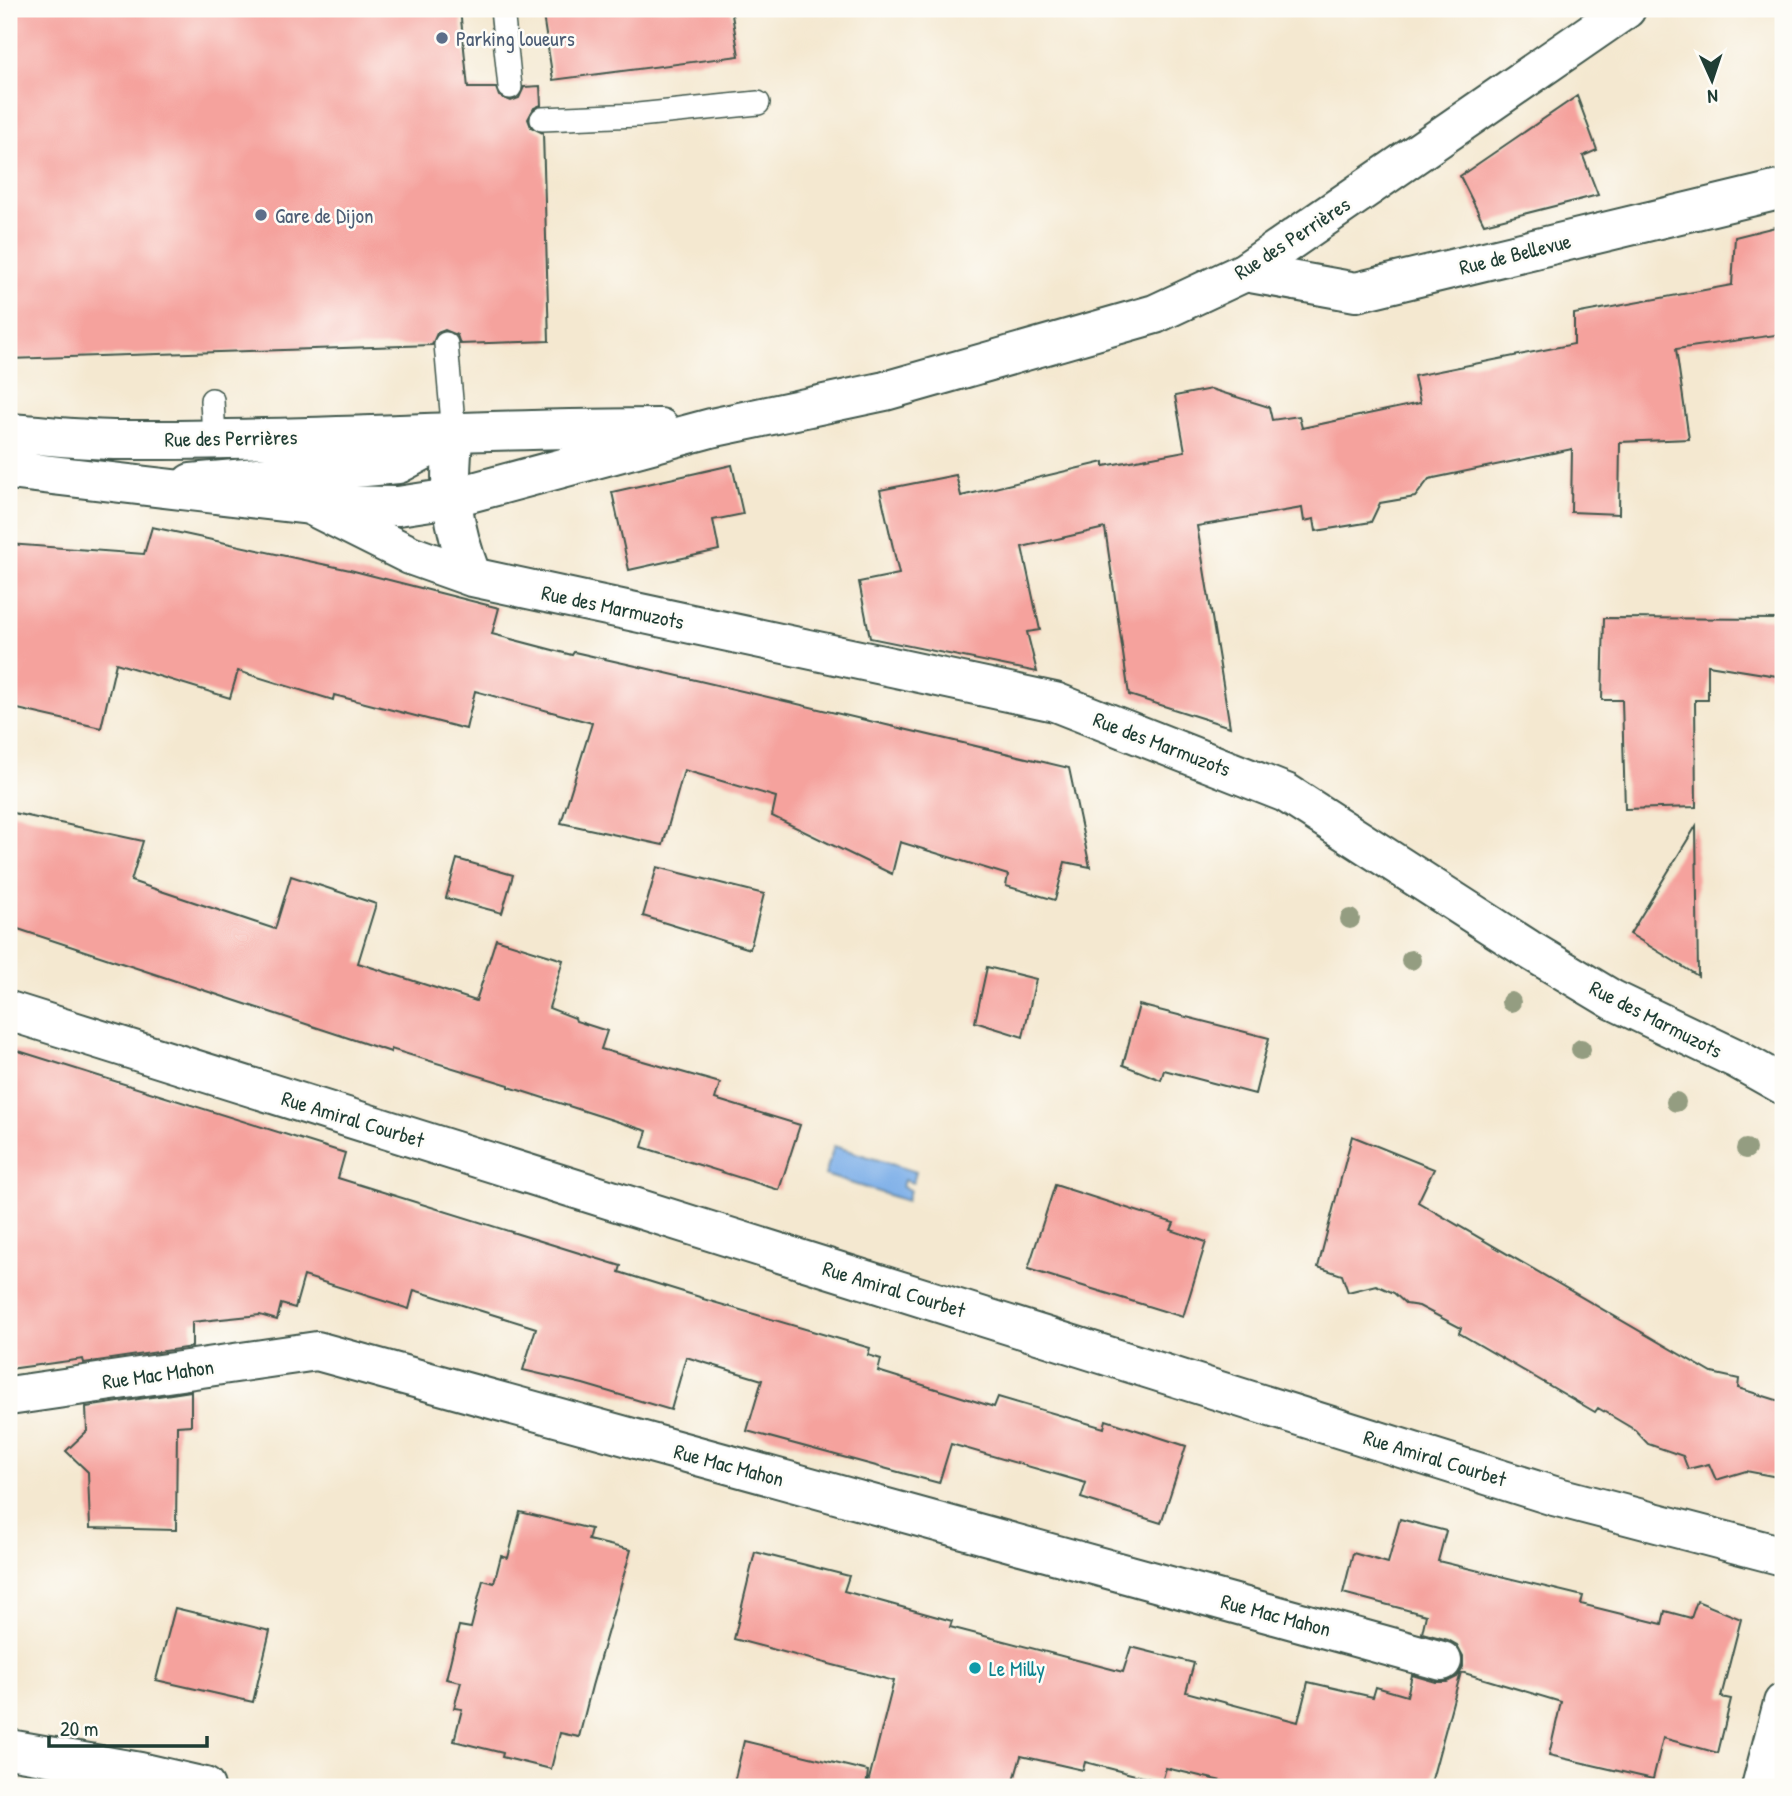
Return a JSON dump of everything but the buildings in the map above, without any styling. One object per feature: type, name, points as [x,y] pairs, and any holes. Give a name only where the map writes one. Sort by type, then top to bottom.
[{"type":"street","name":"Rue des Perrières","points":[[9,470],[310,505],[398,506],[451,498],[711,428],[885,391],[1155,314],[1245,272],[1626,9]]},
{"type":"street","name":"Rue de Bellevue","points":[[1245,272],[1356,292],[1783,189]]},
{"type":"street","name":"Rue des Perrières","points":[[9,433],[117,440],[454,434],[560,428],[711,428]]},
{"type":"street","name":"Rue des Perrières","points":[[147,487],[398,464],[454,434]]},
{"type":"street","points":[[454,434],[450,463],[451,498],[459,541],[472,576]]},
{"type":"street","name":"Rue des Marmuzots","points":[[310,505],[410,555],[472,576],[1055,702],[1286,793],[1528,949],[1613,1000],[1735,1058],[1783,1085]]},
{"type":"street","name":"Rue Amiral Courbet","points":[[9,1011],[1554,1496],[1783,1556]]},
{"type":"street","name":"Rue Mac Mahon","points":[[9,1396],[317,1351],[1442,1661]]},
{"type":"street","points":[[1761,1787],[1783,1703]]},
{"type":"street","points":[[9,1749],[139,1772],[205,1787]]},
{"type":"lane","points":[[502,9],[510,87]]},
{"type":"lane","points":[[542,119],[638,115],[758,103]]},
{"type":"lane","points":[[446,344],[454,434]]},
{"type":"lane","points":[[212,400],[214,438]]},
{"type":"water","points":[[834,1146],[916,1172],[913,1183],[904,1180],[902,1187],[910,1190],[907,1201],[825,1175]]},
{"type":"place","name":"Parking loueurs","points":[[442,38]]},
{"type":"place","name":"Gare de Dijon","points":[[261,215]]},
{"type":"place","name":"Le Milly","points":[[975,1668]]}]
